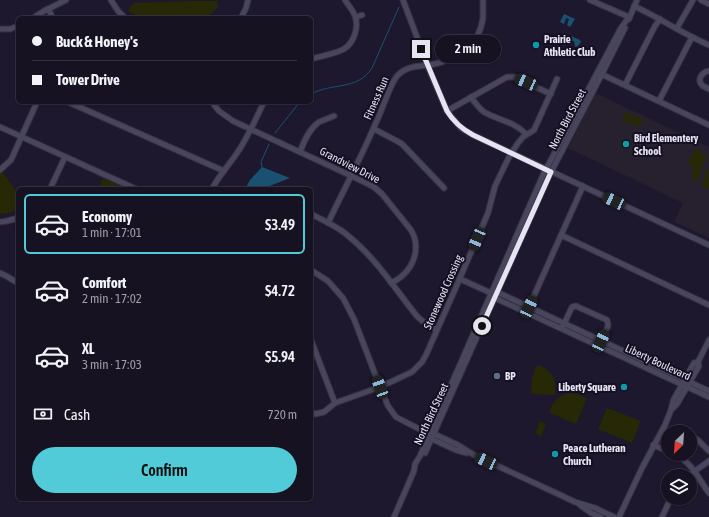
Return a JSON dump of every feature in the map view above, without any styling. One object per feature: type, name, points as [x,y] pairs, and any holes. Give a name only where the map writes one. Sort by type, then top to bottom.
[{"type":"street","points":[[36,16],[66,0]]},
{"type":"street","points":[[112,0],[118,11],[123,16]]},
{"type":"street","points":[[242,16],[248,0]]},
{"type":"street","points":[[313,58],[338,52],[352,41],[356,31],[356,17],[345,0]]},
{"type":"street","points":[[403,0],[447,111],[456,123],[467,131],[511,153],[709,245]]},
{"type":"street","name":"Fitness Run","points":[[328,223],[374,129],[390,89],[397,76],[402,71],[412,67],[435,64],[458,56],[464,52],[477,37],[482,19],[483,0]]},
{"type":"street","points":[[590,0],[629,17]]},
{"type":"street","name":"North Bird Street","points":[[432,436],[491,293],[549,170],[600,73],[621,28],[629,17],[637,0]]},
{"type":"street","points":[[677,28],[693,0]]},
{"type":"street","points":[[701,0],[709,4]]},
{"type":"street","points":[[634,6],[709,45]]},
{"type":"street","points":[[48,9],[52,16]]},
{"type":"street","points":[[356,17],[362,15]]},
{"type":"street","points":[[625,85],[660,19]]},
{"type":"street","points":[[0,29],[16,26]]},
{"type":"street","points":[[659,101],[692,37]]},
{"type":"street","points":[[709,71],[703,73],[700,79],[703,86],[709,89]]},
{"type":"street","points":[[600,73],[709,125]]},
{"type":"street","points":[[447,111],[507,77],[514,77],[551,94]]},
{"type":"street","name":"Stonewood Crossing","points":[[313,414],[324,412],[335,403],[380,387],[412,372],[422,362],[488,213],[495,186],[511,153],[526,134],[534,130],[557,79]]},
{"type":"street","points":[[471,97],[485,112],[518,127],[526,134]]},
{"type":"street","points":[[0,170],[11,160],[36,104]]},
{"type":"street","points":[[73,104],[224,171]]},
{"type":"street","name":"Grandview Drive","points":[[214,104],[219,111],[233,121],[374,187],[382,194],[415,235],[417,247],[411,267],[402,276],[391,283]]},
{"type":"street","points":[[213,187],[239,150],[263,104]]},
{"type":"street","points":[[300,152],[306,138],[314,127],[319,122],[334,116]]},
{"type":"street","points":[[0,127],[132,187]]},
{"type":"street","points":[[374,129],[402,144],[444,188]]},
{"type":"street","points":[[51,187],[65,156]]},
{"type":"street","name":"North Bird Street","points":[[394,517],[498,292],[549,170]]},
{"type":"street","points":[[529,313],[529,307],[583,186]]},
{"type":"street","points":[[313,215],[345,232],[378,264],[421,321],[437,330]]},
{"type":"street","points":[[0,222],[16,219]]},
{"type":"street","points":[[561,235],[709,305]]},
{"type":"street","points":[[313,271],[328,281],[343,298],[354,319],[388,406],[396,417],[432,436],[434,440],[456,450],[474,455],[576,502],[595,508],[614,517]]},
{"type":"street","points":[[0,273],[16,282]]},
{"type":"street","name":"Liberty Boulevard","points":[[460,279],[491,293],[495,298],[562,326],[686,383],[709,391]]},
{"type":"street","points":[[491,293],[498,292]]},
{"type":"street","name":"Liberty Boulevard","points":[[498,292],[529,307],[562,326]]},
{"type":"street","points":[[562,326],[570,309],[576,306],[607,320],[608,324],[600,343]]},
{"type":"street","points":[[619,517],[671,410],[678,404],[686,383],[698,366],[698,362],[709,340]]},
{"type":"street","points":[[313,345],[335,403]]},
{"type":"street","name":"Liberty Boulevard","points":[[686,383],[709,397]]},
{"type":"street","points":[[697,440],[709,451]]},
{"type":"street","points":[[654,445],[661,448]]},
{"type":"street","points":[[683,461],[692,469]]},
{"type":"street","points":[[697,469],[709,461]]},
{"type":"street","points":[[697,475],[709,493]]},
{"type":"street","points":[[576,502],[591,513],[601,517]]},
{"type":"street","points":[[662,517],[668,505]]},
{"type":"shaded area","points":[[217,1],[218,7],[209,16],[137,16],[128,11],[133,3]]},
{"type":"shaded area","points":[[595,93],[709,147],[709,238],[674,222],[683,203],[568,148]]},
{"type":"shaded area","points":[[625,112],[643,119],[640,126],[638,127],[622,120]]},
{"type":"shaded area","points":[[695,149],[703,153],[706,157],[701,169],[702,172],[700,173],[696,182],[693,181],[692,166],[688,163]]},
{"type":"shaded area","points":[[709,167],[709,189],[701,185]]},
{"type":"shaded area","points":[[2,171],[16,191],[16,211],[0,214],[0,173]]},
{"type":"shaded area","points":[[103,178],[123,187],[99,187]]},
{"type":"shaded area","points":[[537,365],[546,369],[553,376],[555,395],[531,394],[532,377]]},
{"type":"shaded area","points":[[568,393],[578,394],[587,398],[575,424],[549,412],[556,400]]},
{"type":"shaded area","points":[[607,408],[641,421],[632,443],[598,429]]},
{"type":"shaded area","points":[[540,421],[546,424],[541,436],[535,433]]},
{"type":"water","points":[[564,14],[575,19],[570,27],[567,25],[569,19],[566,18],[564,24],[560,22]]},
{"type":"water","points":[[571,36],[580,40],[581,42],[578,46],[575,46],[574,41],[570,43],[568,41],[567,38],[570,38]]},
{"type":"water","points":[[262,167],[290,178],[267,187],[246,187],[250,180]]},
{"type":"waterway","points":[[313,93],[319,90],[352,83],[366,75],[372,68],[399,7]]},
{"type":"waterway","points":[[275,133],[298,104]]},
{"type":"waterway","points":[[262,167],[261,162],[269,144]]},
{"type":"place","name":"Prairie Athletic Club","points":[[536,45]]},
{"type":"place","name":"Bird Elementery School","points":[[626,144]]},
{"type":"place","name":"BP","points":[[497,376]]},
{"type":"place","name":"Liberty Square","points":[[624,387]]},
{"type":"place","name":"Peace Lutheran Church","points":[[555,454]]},
{"type":"route","points":[[421,49],[447,111],[461,128],[551,172],[482,326]]}]
